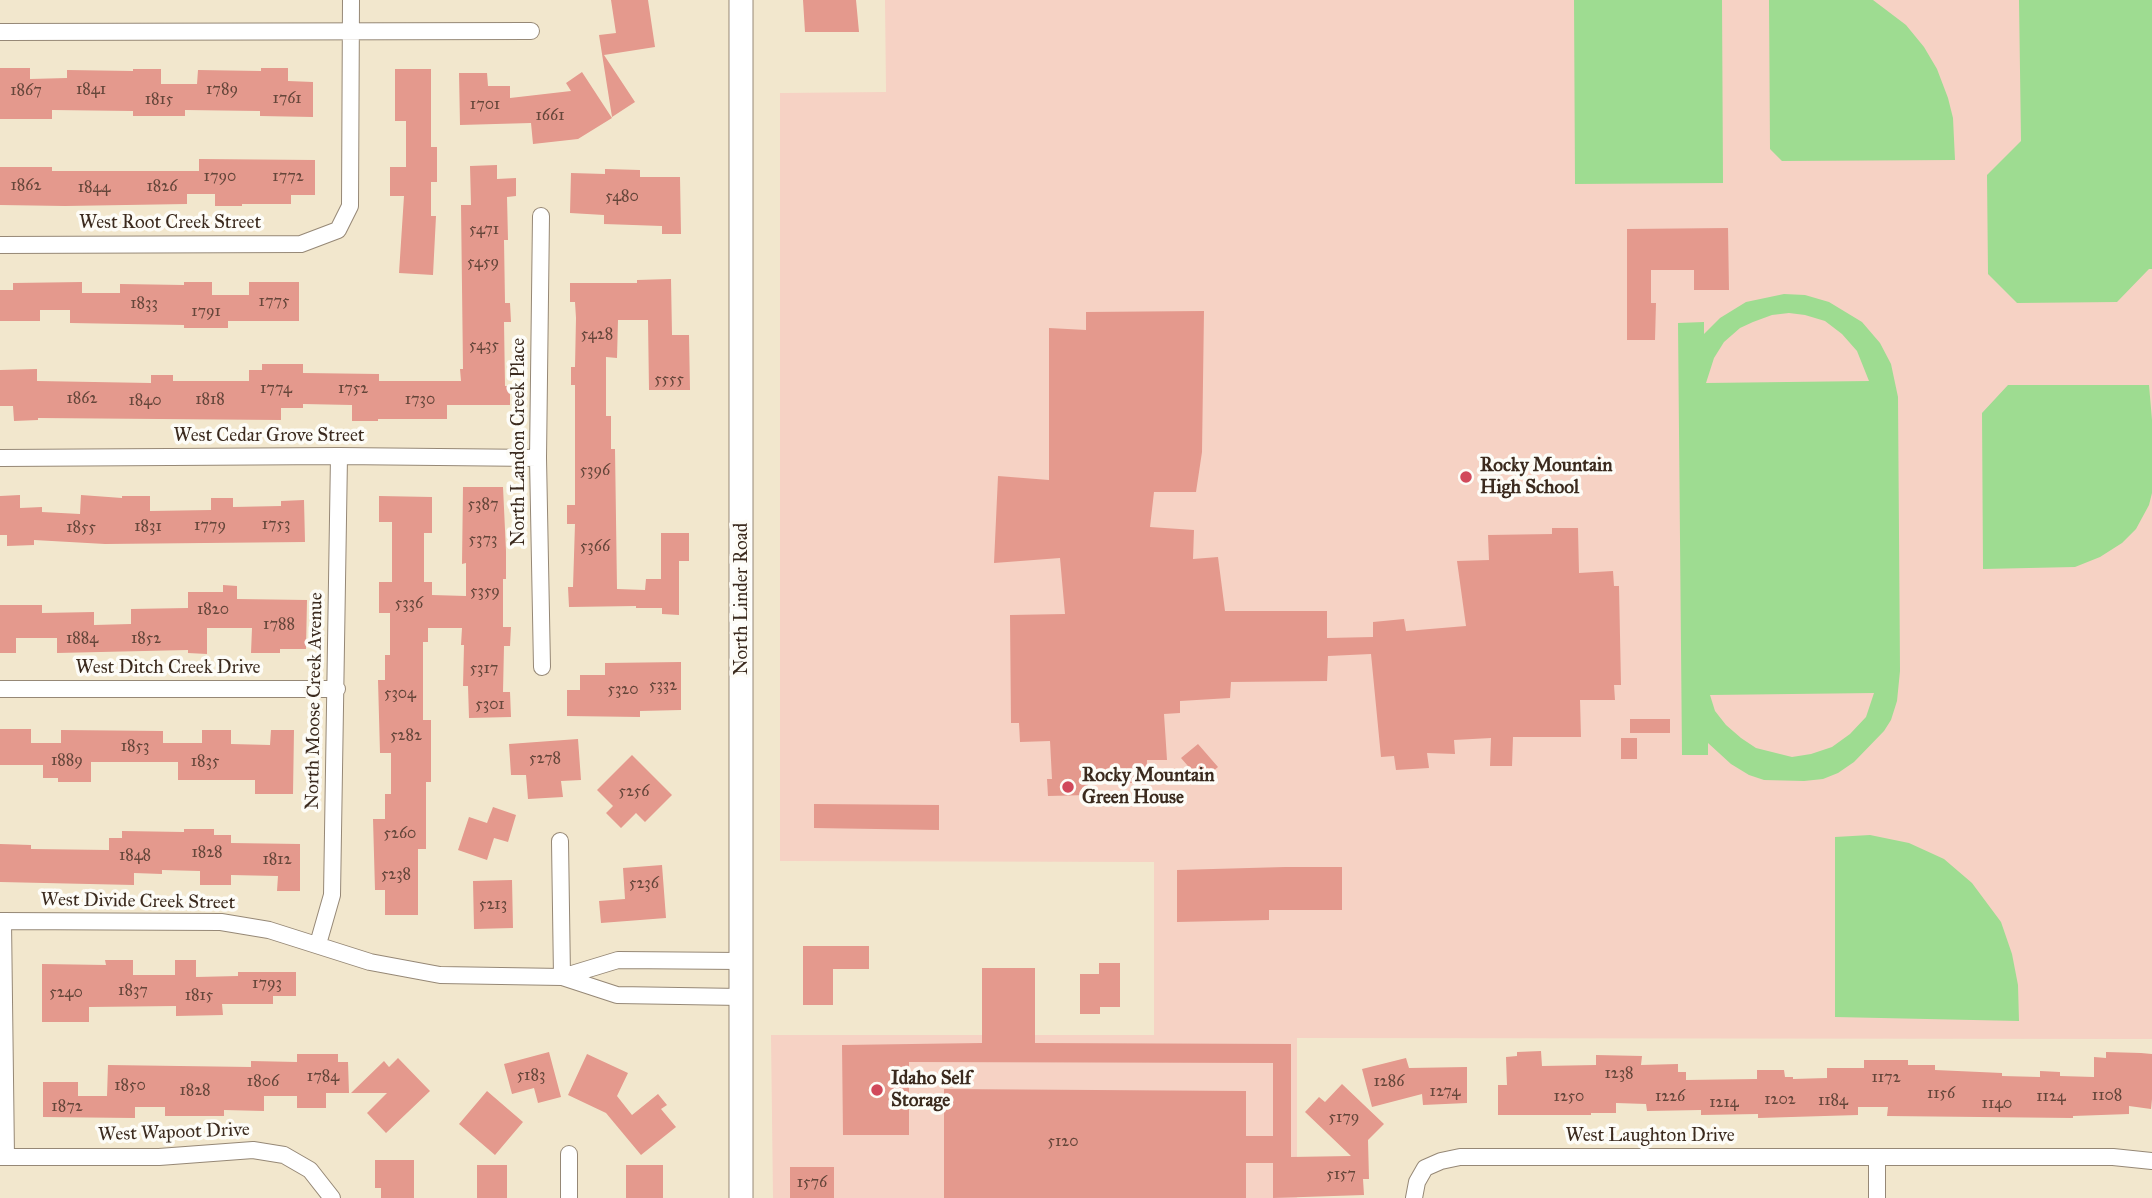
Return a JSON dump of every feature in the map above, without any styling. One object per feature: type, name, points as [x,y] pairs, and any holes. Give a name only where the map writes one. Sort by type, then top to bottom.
[{"type":"main road","name":"North Linder Road","points":[[741,0],[741,1198]]},
{"type":"street","points":[[351,0],[351,31]]},
{"type":"street","name":"West Root Creek Street","points":[[0,245],[301,244],[338,230],[350,206],[351,31]]},
{"type":"street","points":[[0,32],[531,32]]},
{"type":"street","name":"North Landon Creek Place","points":[[541,216],[538,458],[542,667]]},
{"type":"street","name":"North Moose Creek Avenue","points":[[318,944],[332,895],[339,456]]},
{"type":"street","name":"West Cedar Grove Street","points":[[0,458],[538,458]]},
{"type":"street","name":"West Ditch Creek Drive","points":[[0,689],[337,689]]},
{"type":"street","points":[[560,841],[562,977]]},
{"type":"street","points":[[1,921],[3,1157]]},
{"type":"street","name":"West Divide Creek Street","points":[[1,921],[222,922],[269,930],[370,962],[440,975],[562,977],[617,995],[741,997]]},
{"type":"street","name":"West Divide Creek Street","points":[[562,977],[618,960],[741,961]]},
{"type":"street","name":"West Wapoot Drive","points":[[3,1157],[159,1157],[254,1150],[284,1155],[310,1170],[332,1198]]},
{"type":"street","points":[[569,1154],[569,1198]]},
{"type":"street","name":"West Laughton Drive","points":[[1414,1198],[1417,1182],[1425,1168],[1460,1157],[2113,1157],[2152,1161]]},
{"type":"street","points":[[1877,1157],[1877,1198]]},
{"type":"shaded area","name":"Rocky Mountain High School","points":[[885,0],[2152,0],[2152,1039],[1297,1038],[1297,1198],[773,1198],[771,1035],[1154,1035],[1154,862],[780,861],[780,93],[886,92]]},
{"type":"green space","points":[[1574,0],[1722,0],[1723,183],[1575,184]]},
{"type":"green space","points":[[1769,0],[1873,0],[1906,25],[1937,69],[1948,98],[1953,118],[1955,160],[1782,161],[1770,149]]},
{"type":"green space","points":[[2019,0],[2152,0],[2152,269],[2117,302],[2017,303],[1988,274],[1987,175],[2021,141]]},
{"type":"green space","points":[[1784,294],[1805,295],[1829,302],[1862,322],[1880,343],[1891,364],[1898,397],[1900,671],[1897,701],[1884,731],[1854,762],[1823,779],[1764,780],[1731,764],[1708,743],[1708,755],[1682,755],[1678,323],[1704,322],[1704,334],[1720,318],[1746,302]],"holes":[[[1789,313],[1825,321],[1842,334],[1857,351],[1869,381],[1706,383],[1714,358],[1724,342],[1740,328],[1772,315]],[[1874,693],[1866,717],[1850,734],[1832,747],[1792,757],[1756,748],[1741,738],[1715,711],[1710,695]]]},
{"type":"green space","points":[[2008,385],[2149,385],[2152,493],[2149,505],[2136,529],[2122,543],[2100,557],[2075,567],[1983,569],[1982,413]]},
{"type":"green space","points":[[1870,835],[1909,843],[1944,859],[1972,883],[2001,922],[2012,954],[2018,985],[2019,1021],[1835,1017],[1835,837]]},
{"type":"building","points":[[611,0],[648,0],[655,47],[604,55],[635,102],[612,117],[599,35],[616,33]]},
{"type":"building","points":[[803,0],[856,0],[859,32],[805,32]]},
{"type":"building","points":[[0,68],[30,68],[30,79],[67,78],[67,70],[161,69],[161,84],[197,84],[198,70],[261,71],[261,68],[288,68],[288,81],[313,82],[313,117],[260,116],[260,111],[185,110],[185,116],[133,116],[133,111],[52,110],[52,119],[0,119]]},
{"type":"building","points":[[395,69],[431,69],[431,147],[437,147],[437,182],[431,182],[431,216],[436,216],[433,275],[399,273],[404,196],[390,196],[390,167],[406,167],[406,121],[395,121]]},
{"type":"building","points":[[582,72],[612,118],[578,139],[533,144],[531,123],[460,125],[459,73],[487,73],[488,86],[510,86],[510,98],[571,91],[566,83]]},
{"type":"building","points":[[199,159],[315,160],[315,195],[291,195],[291,204],[242,206],[215,206],[215,194],[187,194],[187,204],[0,205],[0,167],[52,167],[52,171],[199,171]]},
{"type":"building","points":[[497,165],[497,179],[516,178],[516,196],[507,197],[508,240],[504,240],[505,303],[510,303],[511,322],[504,322],[505,386],[510,386],[510,405],[447,405],[447,419],[378,421],[352,421],[352,405],[303,404],[303,408],[281,408],[281,420],[38,418],[14,421],[13,406],[0,406],[0,370],[37,369],[37,381],[151,383],[151,375],[173,375],[173,381],[249,381],[249,370],[262,370],[262,364],[303,364],[303,373],[379,374],[379,381],[461,381],[461,205],[471,205],[470,166]]},
{"type":"building","points":[[605,169],[640,170],[640,177],[680,177],[681,234],[662,234],[662,226],[604,224],[604,215],[570,213],[571,173],[605,174]]},
{"type":"building","points":[[1728,228],[1729,290],[1694,290],[1694,270],[1651,270],[1651,303],[1656,303],[1655,340],[1627,340],[1627,229]]},
{"type":"building","points":[[671,279],[672,335],[689,335],[690,390],[649,390],[648,320],[618,320],[617,358],[606,357],[606,416],[611,416],[611,449],[615,449],[617,589],[645,590],[646,579],[661,579],[661,533],[689,533],[689,561],[679,561],[679,615],[662,614],[662,608],[636,606],[569,607],[568,587],[573,587],[575,524],[567,524],[567,505],[575,505],[575,385],[571,385],[571,367],[575,367],[576,318],[575,302],[570,302],[570,283],[637,283],[637,280]]},
{"type":"building","points":[[82,282],[82,293],[120,293],[120,284],[184,285],[184,282],[212,282],[212,295],[249,295],[249,282],[299,282],[299,321],[228,321],[228,328],[184,328],[184,325],[70,323],[70,310],[40,310],[40,321],[0,321],[0,290],[13,290],[13,283]]},
{"type":"building","points":[[1204,311],[1202,452],[1196,492],[1154,492],[1150,527],[1194,530],[1193,559],[1218,557],[1225,611],[1327,611],[1327,638],[1373,637],[1373,622],[1404,619],[1406,631],[1466,626],[1457,561],[1489,560],[1488,535],[1552,534],[1552,528],[1578,528],[1579,573],[1613,571],[1614,586],[1619,586],[1621,685],[1614,685],[1615,700],[1580,700],[1581,737],[1513,737],[1512,766],[1490,766],[1491,738],[1454,740],[1455,754],[1427,753],[1429,768],[1396,770],[1394,756],[1381,757],[1371,654],[1328,656],[1327,681],[1231,682],[1230,698],[1180,701],[1180,713],[1164,714],[1167,760],[1147,760],[1146,783],[1088,783],[1088,795],[1048,796],[1047,779],[1052,779],[1050,741],[1020,742],[1019,723],[1011,723],[1010,615],[1065,614],[1060,558],[994,563],[998,476],[1049,480],[1049,328],[1086,330],[1086,312]]},
{"type":"building","points":[[463,487],[503,487],[506,579],[503,579],[503,627],[511,627],[510,646],[504,646],[503,692],[510,692],[511,717],[469,718],[468,686],[463,686],[462,628],[428,628],[428,642],[423,642],[423,720],[431,720],[431,782],[426,782],[426,849],[418,849],[418,915],[385,915],[385,890],[375,890],[373,819],[385,819],[385,794],[391,794],[391,753],[380,753],[378,680],[385,680],[385,655],[390,655],[390,613],[379,613],[379,582],[392,582],[392,522],[379,522],[379,496],[432,497],[432,533],[424,533],[424,582],[432,582],[432,595],[466,596],[466,563],[462,564]]},
{"type":"building","points":[[20,495],[20,508],[42,507],[42,512],[80,514],[81,495],[122,498],[150,496],[150,511],[211,510],[211,498],[233,498],[233,507],[281,506],[281,501],[304,500],[305,542],[105,544],[34,540],[34,545],[7,546],[7,535],[0,535],[0,496]]},
{"type":"building","points":[[223,585],[237,586],[237,599],[307,600],[306,649],[280,649],[280,653],[251,653],[252,628],[207,628],[207,654],[188,653],[188,650],[57,653],[57,638],[16,638],[16,653],[0,653],[0,605],[42,605],[42,613],[94,612],[94,625],[131,624],[131,609],[188,608],[188,592],[223,592]]},
{"type":"building","points":[[681,662],[681,710],[640,711],[640,717],[567,716],[567,690],[580,690],[580,675],[605,675],[605,663]]},
{"type":"building","points":[[1630,719],[1670,719],[1670,733],[1630,733]]},
{"type":"building","points":[[0,729],[31,729],[31,743],[61,743],[61,730],[163,731],[163,743],[202,743],[202,730],[231,730],[231,744],[270,745],[271,730],[294,730],[293,794],[255,794],[255,780],[178,780],[178,762],[91,762],[91,782],[58,782],[58,778],[43,778],[43,765],[0,765]]},
{"type":"building","points":[[1621,738],[1637,738],[1637,759],[1621,759]]},
{"type":"building","points":[[578,739],[581,780],[561,781],[563,797],[528,799],[526,775],[511,775],[509,744]]},
{"type":"building","name":"Rocky Mountain Green House","points":[[1198,744],[1218,767],[1201,781],[1181,758]]},
{"type":"building","points":[[632,755],[672,795],[645,822],[636,813],[621,828],[606,813],[613,806],[597,790]]},
{"type":"building","points":[[814,804],[939,805],[939,830],[814,828]]},
{"type":"building","points":[[493,807],[516,815],[508,842],[494,838],[487,860],[458,850],[469,817],[487,823]]},
{"type":"building","points":[[184,829],[214,829],[214,835],[231,835],[231,843],[300,844],[300,891],[277,891],[278,876],[231,875],[231,885],[200,885],[200,871],[162,870],[162,874],[134,873],[134,885],[0,882],[0,844],[31,845],[31,849],[109,850],[109,838],[122,838],[122,831],[184,832]]},
{"type":"building","points":[[662,865],[666,918],[601,923],[599,901],[625,899],[623,868]]},
{"type":"building","points":[[1342,867],[1342,910],[1269,910],[1269,920],[1177,922],[1177,870]]},
{"type":"building","points":[[512,880],[513,928],[474,929],[473,881]]},
{"type":"building","points":[[803,946],[869,946],[869,969],[833,969],[833,1005],[803,1005]]},
{"type":"building","points":[[105,960],[133,960],[133,975],[175,975],[175,960],[196,960],[196,977],[238,976],[238,972],[296,972],[296,996],[273,996],[273,1004],[222,1004],[223,1015],[176,1016],[176,1006],[89,1007],[89,1022],[42,1022],[42,964],[106,965]]},
{"type":"building","points":[[1099,963],[1120,963],[1120,1007],[1100,1007],[1100,1014],[1080,1014],[1080,974],[1099,974]]},
{"type":"building","points":[[982,968],[1035,968],[1035,1043],[1291,1044],[1291,1157],[1351,1156],[1305,1112],[1319,1097],[1325,1102],[1342,1084],[1384,1124],[1368,1140],[1369,1179],[1363,1179],[1364,1195],[1273,1198],[1273,1163],[1246,1163],[1246,1198],[944,1198],[944,1089],[1246,1091],[1246,1136],[1273,1136],[1273,1063],[909,1062],[909,1135],[843,1135],[842,1045],[982,1043]]},
{"type":"building","points":[[1541,1051],[1542,1066],[1596,1065],[1596,1055],[1642,1056],[1641,1065],[1678,1064],[1678,1072],[1686,1072],[1686,1080],[1757,1079],[1757,1070],[1784,1070],[1785,1077],[1793,1079],[1827,1078],[1827,1068],[1864,1068],[1864,1060],[1908,1060],[1908,1065],[1935,1065],[1935,1070],[2002,1073],[2002,1076],[2040,1077],[2040,1071],[2060,1072],[2060,1076],[2094,1077],[2094,1057],[2106,1058],[2106,1052],[2141,1053],[2152,1054],[2152,1099],[2151,1109],[2129,1106],[2129,1114],[2073,1118],[1887,1116],[1888,1107],[1858,1107],[1858,1115],[1758,1118],[1758,1114],[1701,1115],[1701,1110],[1647,1111],[1646,1104],[1616,1103],[1616,1113],[1498,1115],[1498,1085],[1507,1085],[1506,1057],[1517,1056],[1517,1052]]},
{"type":"building","points":[[549,1052],[561,1097],[538,1103],[534,1088],[512,1094],[504,1064]]},
{"type":"building","points":[[297,1054],[338,1054],[338,1062],[348,1062],[349,1093],[326,1093],[326,1108],[297,1108],[297,1096],[264,1096],[264,1111],[224,1110],[224,1116],[165,1116],[165,1107],[135,1107],[135,1118],[43,1117],[43,1082],[78,1082],[78,1096],[107,1096],[108,1065],[251,1067],[251,1061],[297,1062]]},
{"type":"building","points":[[587,1054],[628,1073],[617,1096],[632,1115],[658,1094],[667,1105],[661,1109],[676,1127],[641,1155],[606,1113],[568,1095]]},
{"type":"building","points":[[398,1058],[430,1091],[386,1133],[367,1113],[387,1093],[351,1093],[384,1061],[389,1067]]},
{"type":"building","points":[[1406,1058],[1409,1068],[1467,1067],[1467,1103],[1423,1105],[1422,1094],[1372,1107],[1362,1069]]},
{"type":"building","points":[[487,1091],[523,1122],[495,1155],[459,1124]]},
{"type":"building","points":[[375,1160],[414,1160],[414,1198],[381,1198],[381,1188],[375,1188]]},
{"type":"building","points":[[477,1165],[507,1165],[507,1198],[477,1198]]},
{"type":"building","points":[[626,1165],[663,1165],[663,1198],[626,1198]]},
{"type":"building","points":[[790,1167],[834,1167],[834,1198],[790,1198]]},
{"type":"place","name":"Rocky Mountain High School","points":[[1466,477]]},
{"type":"place","name":"Rocky Mountain Green House","points":[[1068,787]]},
{"type":"place","name":"Idaho Self Storage","points":[[877,1090]]}]
